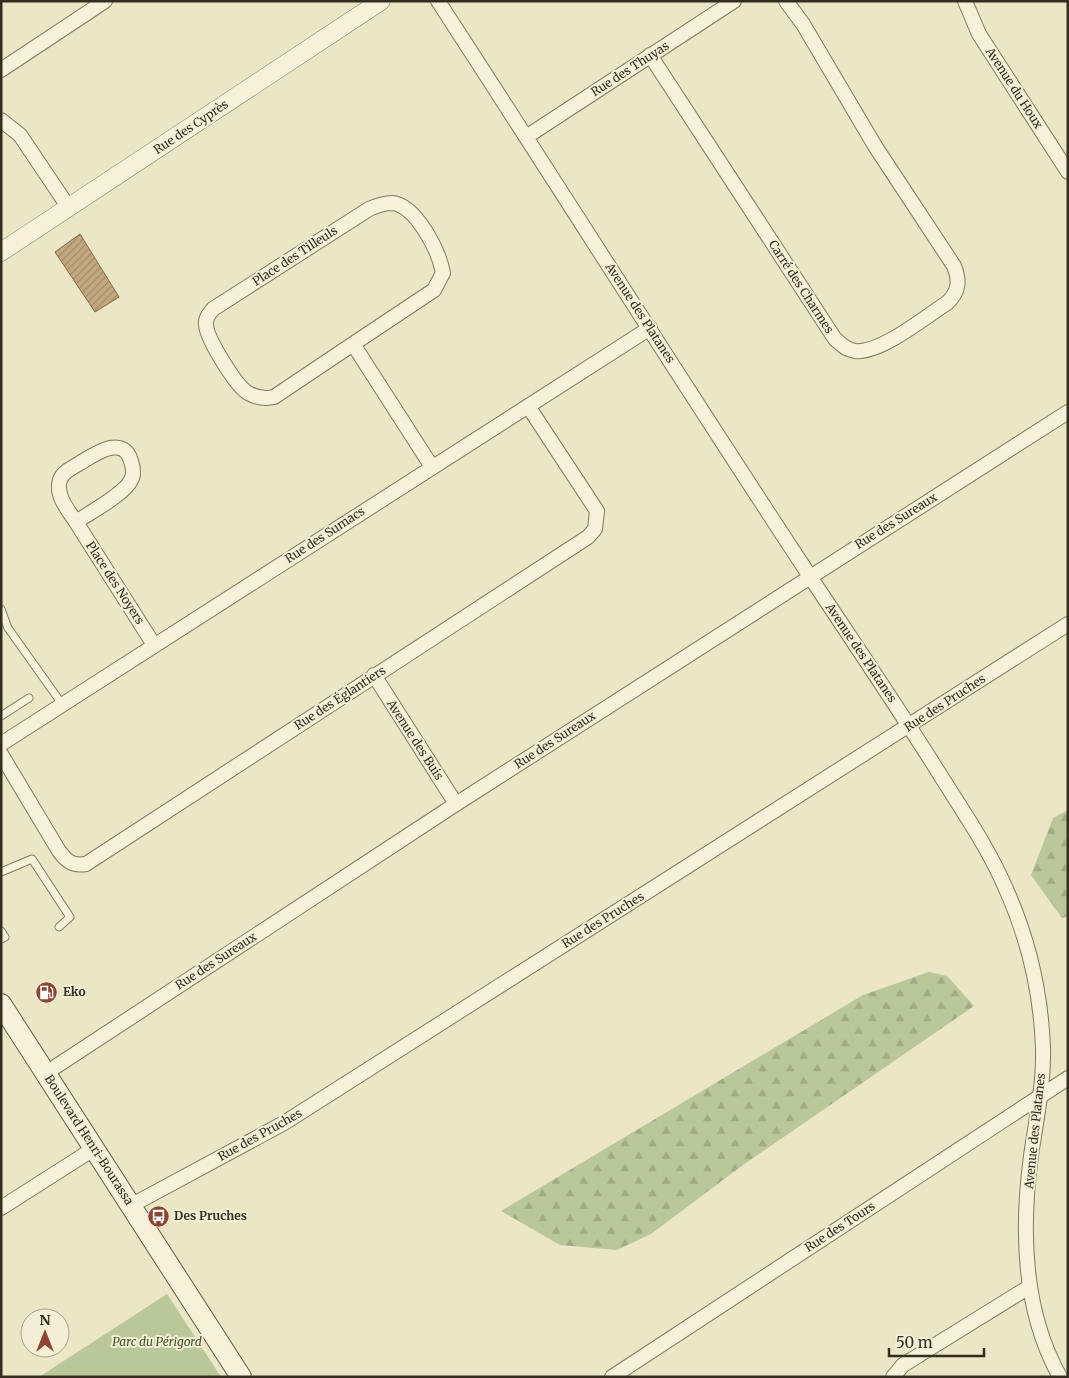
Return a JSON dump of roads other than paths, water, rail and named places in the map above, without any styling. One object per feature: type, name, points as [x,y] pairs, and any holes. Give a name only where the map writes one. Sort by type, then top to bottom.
[{"type":"main road","name":"Boulevard Henri-Bourassa","points":[[1,1004],[132,1204],[241,1377]]},
{"type":"street","points":[[1,70],[105,1]]},
{"type":"street","name":"Rue des Cyprès","points":[[1,252],[381,1]]},
{"type":"street","name":"Avenue des Platanes","points":[[438,1],[909,726],[984,845],[1006,888],[1024,940],[1038,997],[1043,1049],[1041,1096],[1030,1160],[1025,1234],[1029,1287],[1050,1358],[1060,1377]]},
{"type":"street","name":"Rue des Thuyas","points":[[526,137],[734,1]]},
{"type":"street","name":"Carré des Charmes","points":[[650,55],[835,339],[853,351],[875,348],[947,304],[954,296],[958,287],[958,275],[954,266],[875,146],[804,24],[786,1]]},
{"type":"street","name":"Avenue du Houx","points":[[965,1],[979,34],[1068,172]]},
{"type":"street","points":[[1,120],[20,135],[69,208]]},
{"type":"street","name":"Place des Tilleuls","points":[[392,203],[404,207],[413,214],[437,252],[443,273],[434,290],[353,344],[274,397],[264,399],[255,397],[242,389],[208,336],[205,324],[207,316],[218,306],[369,208],[392,203]]},
{"type":"street","name":"Rue des Sumacs","points":[[1,744],[650,328]]},
{"type":"street","points":[[353,344],[432,467]]},
{"type":"street","name":"Rue des Églantiers","points":[[1,754],[59,851],[66,860],[76,865],[86,864],[588,537],[595,529],[598,519],[594,504],[528,406]]},
{"type":"street","name":"Rue des Sureaux","points":[[46,1073],[456,804],[1068,412]]},
{"type":"street","name":"Place des Noyers","points":[[76,522],[124,489],[131,480],[133,471],[131,460],[124,450],[114,447],[103,449],[60,478],[59,487],[63,504],[154,645]]},
{"type":"street","name":"Rue des Pruches","points":[[132,1204],[284,1123],[1068,624]]},
{"type":"street","name":"Avenue des Buis","points":[[374,675],[456,804]]},
{"type":"street","name":"Rue des Tours","points":[[612,1377],[1068,1078]]},
{"type":"street","points":[[1,1208],[95,1148]]},
{"type":"street","points":[[893,1377],[903,1365],[1029,1287]]},
{"type":"lane","points":[[1,610],[8,628],[62,704]]},
{"type":"lane","points":[[1,716],[29,698]]},
{"type":"lane","points":[[1,872],[32,859],[70,917],[58,928]]},
{"type":"lane","points":[[1,930],[5,937],[1,939]]},
{"type":"place","name":"Eko","points":[[47,992]]},
{"type":"place","name":"Des Pruches","points":[[158,1216]]},
{"type":"park label","name":"Parc du Périgord","points":[[157,1342]]}]
